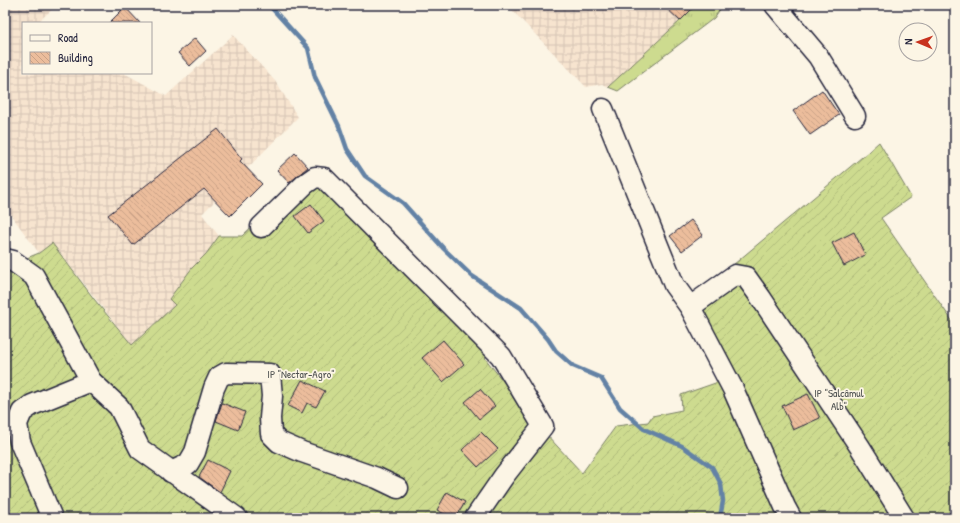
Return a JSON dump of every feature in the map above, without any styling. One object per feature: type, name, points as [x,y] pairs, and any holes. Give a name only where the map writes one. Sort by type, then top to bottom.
[{"type":"street","points":[[775,5],[818,56],[855,116]]},
{"type":"street","points":[[603,109],[674,285],[690,307],[733,389],[791,518]]},
{"type":"street","points":[[261,227],[305,184],[315,177],[324,178],[501,356],[543,426],[504,476],[476,518]]},
{"type":"street","points":[[5,259],[13,261],[34,276],[91,381],[119,407],[140,450],[237,518]]},
{"type":"street","points":[[690,307],[735,275],[746,277],[860,447],[904,518]]},
{"type":"street","points":[[172,472],[188,464],[195,452],[214,388],[219,377],[226,373],[270,374],[272,396],[270,418],[271,434],[279,442],[302,452],[377,478],[398,488]]},
{"type":"street","points":[[52,518],[20,442],[17,424],[22,412],[32,405],[91,381]]},
{"type":"shaded area","points":[[5,5],[57,5],[38,22],[22,22],[22,74],[126,74],[166,96],[233,35],[275,81],[298,117],[202,214],[219,236],[206,254],[192,268],[169,299],[175,305],[132,345],[52,243],[39,253],[5,207]]},
{"type":"shaded area","points":[[507,5],[696,5],[608,87],[602,84],[586,87]]},
{"type":"green space","points":[[696,5],[723,5],[714,18],[618,91],[608,87],[680,21]]},
{"type":"green space","name":"IP \"Nectar-Agro\"","points":[[879,142],[911,197],[881,218],[955,325],[955,518],[5,518],[5,267],[39,253],[52,243],[94,299],[132,345],[175,305],[169,299],[192,268],[206,254],[219,236],[242,236],[262,217],[314,186],[320,185],[421,291],[425,284],[489,353],[485,358],[533,420],[582,473],[616,426],[648,422],[652,416],[682,410],[681,395],[724,380],[684,306]]},
{"type":"building","points":[[663,5],[696,5],[680,21]]},
{"type":"building","points":[[125,7],[139,22],[110,22]]},
{"type":"building","points":[[195,38],[206,51],[190,66],[178,53]]},
{"type":"building","points":[[822,90],[839,115],[810,135],[793,111]]},
{"type":"building","points":[[218,129],[242,159],[240,161],[262,184],[230,216],[204,189],[133,245],[108,215]]},
{"type":"building","points":[[295,153],[308,167],[289,183],[277,170]]},
{"type":"building","points":[[311,204],[324,221],[308,233],[295,216]]},
{"type":"building","points":[[691,220],[703,235],[682,251],[670,236]]},
{"type":"building","points":[[854,232],[865,255],[844,266],[832,243]]},
{"type":"building","points":[[443,340],[464,364],[443,382],[422,358]]},
{"type":"building","points":[[302,380],[325,391],[316,407],[307,403],[302,413],[288,406]]},
{"type":"building","points":[[480,389],[495,406],[479,419],[465,402]]},
{"type":"building","points":[[808,394],[820,418],[793,430],[782,406]]},
{"type":"building","points":[[222,403],[245,412],[238,430],[216,421]]},
{"type":"building","points":[[481,432],[498,449],[478,467],[462,450]]},
{"type":"building","points":[[208,460],[230,471],[220,492],[199,477]]},
{"type":"building","points":[[447,492],[465,502],[456,518],[452,518],[437,510]]},
{"type":"waterway","points":[[269,5],[308,48],[315,77],[339,126],[347,149],[365,176],[403,203],[444,249],[472,276],[521,308],[548,339],[556,351],[573,366],[601,378],[620,408],[644,429],[682,446],[712,467],[721,484],[723,501],[720,518]]},
{"type":"park label","name":"IP \"Salcâmul Alb\"","points":[[839,399]]}]
